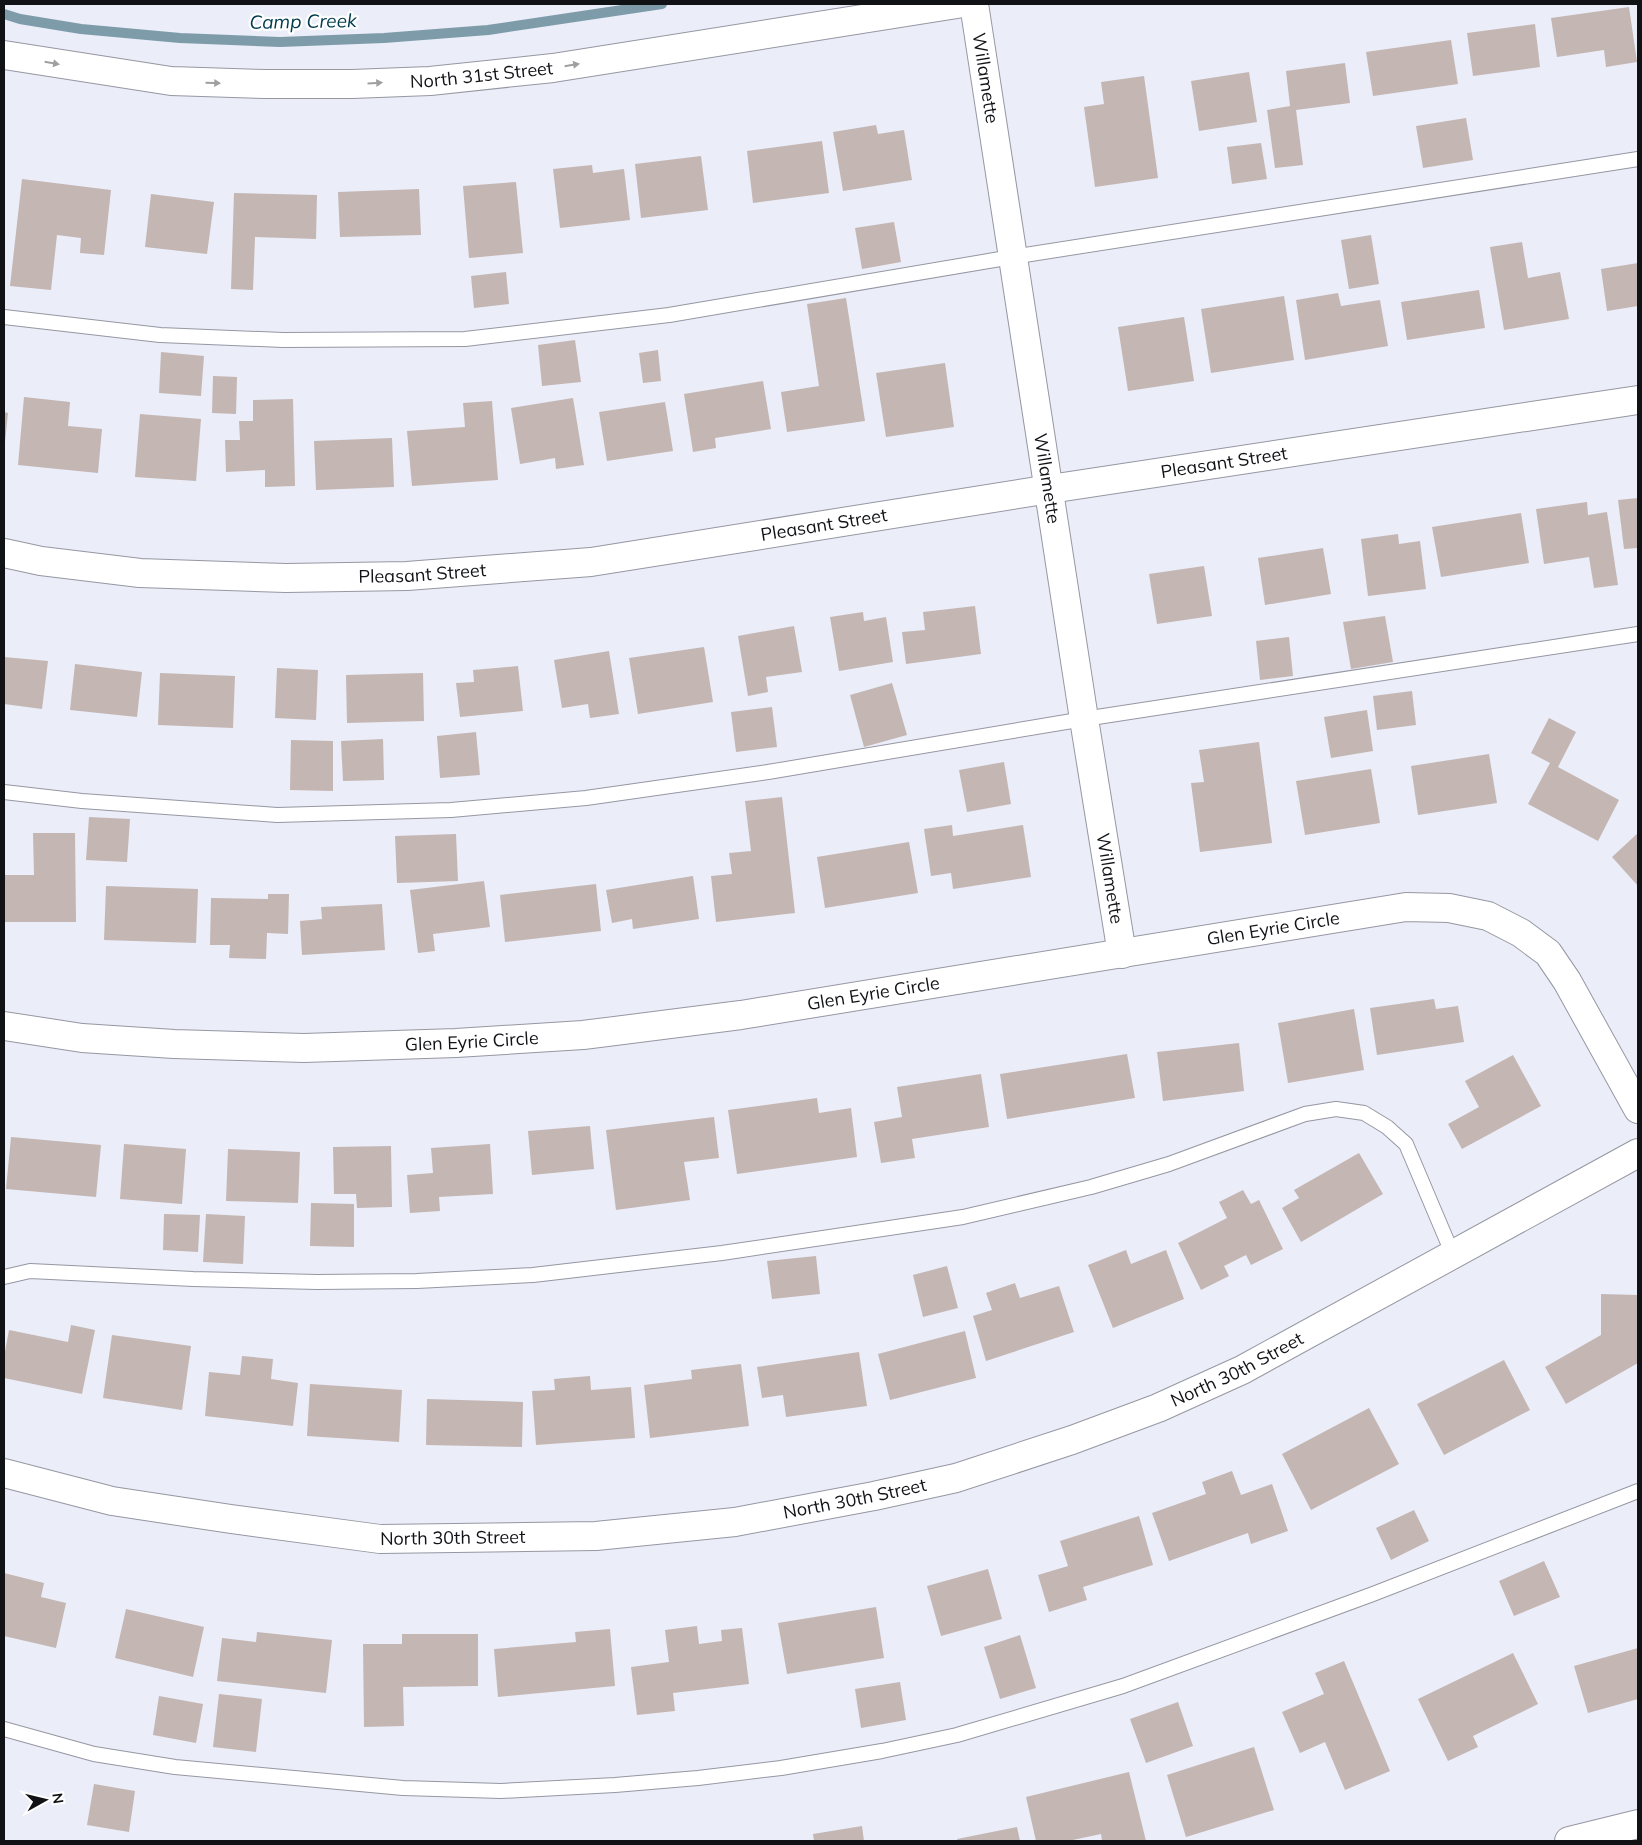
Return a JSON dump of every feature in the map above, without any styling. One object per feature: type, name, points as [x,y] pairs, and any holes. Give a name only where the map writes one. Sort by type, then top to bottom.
[{"type":"street","name":"North 31st Street","points":[[4,55],[171,81],[266,84],[352,84],[430,81],[553,68],[957,4]]},
{"type":"street","name":"Willamette","points":[[974,4],[1122,954]]},
{"type":"street","name":"Pleasant Street","points":[[4,553],[41,561],[140,573],[286,578],[407,576],[591,562],[1050,489],[1638,400]]},
{"type":"street","name":"Glen Eyrie Circle","points":[[4,1026],[82,1038],[184,1045],[304,1048],[476,1042],[583,1034],[742,1014],[1406,908],[1449,908],[1488,916],[1521,933],[1548,953],[1567,981],[1638,1109]]},
{"type":"street","name":"North 30th Street","points":[[4,1473],[112,1500],[232,1519],[380,1538],[596,1536],[735,1522],[874,1496],[956,1478],[1150,1411],[1242,1370],[1638,1153]]},
{"type":"street","points":[[1569,1841],[1638,1824]]},
{"type":"lane","points":[[4,316],[160,335],[283,340],[465,339],[669,315],[1012,257],[1638,159]]},
{"type":"lane","points":[[4,792],[82,802],[277,815],[451,810],[596,797],[768,772],[1084,719],[1638,634]]},
{"type":"lane","points":[[4,1277],[30,1271],[317,1282],[417,1280],[533,1275],[722,1253],[963,1217],[1091,1187],[1169,1164],[1305,1114],[1336,1109],[1364,1113],[1387,1127],[1406,1144],[1453,1255]]},
{"type":"lane","points":[[4,1729],[94,1754],[175,1767],[403,1788],[501,1791],[615,1785],[781,1768],[882,1751],[957,1735],[1124,1686],[1373,1594],[1638,1491]]},
{"type":"building","points":[[1629,7],[1637,62],[1606,67],[1604,50],[1557,57],[1551,18]]},
{"type":"building","points":[[1535,24],[1540,67],[1473,76],[1467,33]]},
{"type":"building","points":[[1451,40],[1458,84],[1373,96],[1366,52]]},
{"type":"building","points":[[1345,63],[1350,103],[1296,110],[1303,165],[1275,168],[1267,110],[1290,106],[1286,71]]},
{"type":"building","points":[[1249,72],[1257,122],[1199,131],[1191,81]]},
{"type":"building","points":[[1144,76],[1158,178],[1095,187],[1084,107],[1104,104],[1101,82]]},
{"type":"building","points":[[1466,118],[1473,160],[1423,168],[1416,126]]},
{"type":"building","points":[[876,125],[878,134],[904,130],[912,180],[843,191],[833,132]]},
{"type":"building","points":[[822,141],[829,193],[753,203],[747,151]]},
{"type":"building","points":[[1261,143],[1267,179],[1232,184],[1227,147]]},
{"type":"building","points":[[701,156],[708,210],[641,218],[635,164]]},
{"type":"building","points":[[592,165],[593,173],[624,169],[630,220],[560,228],[553,169]]},
{"type":"building","points":[[22,179],[111,190],[104,255],[80,253],[81,238],[57,235],[51,290],[10,286]]},
{"type":"building","points":[[516,182],[523,253],[469,258],[463,186]]},
{"type":"building","points":[[419,189],[421,235],[340,237],[338,192]]},
{"type":"building","points":[[234,193],[317,195],[316,239],[255,237],[253,290],[231,289]]},
{"type":"building","points":[[151,194],[214,202],[207,254],[145,247]]},
{"type":"building","points":[[894,222],[901,262],[862,269],[855,228]]},
{"type":"building","points":[[1371,235],[1379,284],[1349,289],[1341,240]]},
{"type":"building","points":[[1522,242],[1528,278],[1560,272],[1569,319],[1504,330],[1490,247]]},
{"type":"building","points":[[1638,263],[1638,306],[1607,311],[1601,269]]},
{"type":"building","points":[[506,272],[509,304],[474,308],[471,276]]},
{"type":"building","points":[[1479,290],[1485,328],[1407,340],[1401,302]]},
{"type":"building","points":[[1338,293],[1341,306],[1380,300],[1388,346],[1305,360],[1296,300]]},
{"type":"building","points":[[1284,296],[1294,360],[1211,373],[1201,309]]},
{"type":"building","points":[[846,298],[865,421],[787,432],[781,392],[819,386],[807,304]]},
{"type":"building","points":[[1184,317],[1194,381],[1128,391],[1118,327]]},
{"type":"building","points":[[575,340],[581,382],[542,386],[538,345]]},
{"type":"building","points":[[658,350],[661,381],[643,383],[639,353]]},
{"type":"building","points":[[161,352],[204,356],[201,396],[159,393]]},
{"type":"building","points":[[945,363],[954,427],[886,437],[876,373]]},
{"type":"building","points":[[213,376],[237,377],[236,414],[212,413]]},
{"type":"building","points":[[763,381],[771,429],[715,438],[716,448],[693,452],[684,394]]},
{"type":"building","points":[[24,397],[70,402],[68,426],[102,429],[98,473],[18,465]]},
{"type":"building","points":[[573,398],[584,465],[556,469],[555,458],[520,464],[511,408]]},
{"type":"building","points":[[293,399],[295,486],[265,487],[265,470],[226,472],[225,440],[240,440],[239,421],[253,421],[253,400]]},
{"type":"building","points":[[492,401],[498,480],[412,486],[407,431],[465,427],[463,403]]},
{"type":"building","points":[[665,402],[673,451],[607,461],[599,412]]},
{"type":"building","points":[[4,412],[8,413],[5,442],[4,442]]},
{"type":"building","points":[[140,414],[201,419],[196,481],[135,477]]},
{"type":"building","points":[[392,438],[394,487],[316,490],[314,441]]},
{"type":"building","points":[[1638,498],[1638,548],[1624,549],[1618,500]]},
{"type":"building","points":[[1587,502],[1588,515],[1607,512],[1618,585],[1594,588],[1589,557],[1544,564],[1536,509]]},
{"type":"building","points":[[1521,513],[1529,563],[1441,577],[1432,527]]},
{"type":"building","points":[[1398,534],[1399,544],[1420,541],[1426,589],[1368,596],[1361,539]]},
{"type":"building","points":[[1323,548],[1331,594],[1265,605],[1258,558]]},
{"type":"building","points":[[1204,566],[1212,616],[1157,624],[1149,574]]},
{"type":"building","points":[[975,606],[981,654],[906,664],[902,632],[925,630],[923,612]]},
{"type":"building","points":[[863,612],[864,621],[886,617],[893,662],[839,671],[830,617]]},
{"type":"building","points":[[1385,616],[1393,662],[1351,669],[1343,622]]},
{"type":"building","points":[[794,626],[802,672],[766,677],[768,692],[748,696],[738,636]]},
{"type":"building","points":[[1289,637],[1293,676],[1260,680],[1256,641]]},
{"type":"building","points":[[704,647],[713,702],[638,714],[629,658]]},
{"type":"building","points":[[609,651],[619,714],[590,718],[588,704],[562,708],[554,660]]},
{"type":"building","points":[[4,657],[48,661],[42,709],[4,704]]},
{"type":"building","points":[[75,664],[142,672],[137,717],[70,710]]},
{"type":"building","points":[[518,666],[523,711],[460,717],[456,683],[474,682],[473,670]]},
{"type":"building","points":[[277,668],[318,670],[316,720],[275,718]]},
{"type":"building","points":[[160,673],[235,676],[233,728],[158,725]]},
{"type":"building","points":[[423,673],[424,721],[347,723],[346,675]]},
{"type":"building","points":[[892,683],[907,735],[864,747],[850,695]]},
{"type":"building","points":[[1412,691],[1416,725],[1377,730],[1373,696]]},
{"type":"building","points":[[772,707],[777,747],[736,752],[731,712]]},
{"type":"building","points":[[1367,710],[1373,751],[1331,758],[1324,717]]},
{"type":"building","points":[[1549,718],[1576,732],[1558,767],[1619,800],[1598,841],[1528,804],[1550,763],[1531,753]]},
{"type":"building","points":[[476,732],[480,775],[440,778],[437,736]]},
{"type":"building","points":[[383,739],[384,780],[343,781],[341,741]]},
{"type":"building","points":[[291,740],[333,741],[333,791],[290,790]]},
{"type":"building","points":[[1259,742],[1272,843],[1200,852],[1191,783],[1204,782],[1199,750]]},
{"type":"building","points":[[1489,754],[1497,803],[1418,815],[1411,766]]},
{"type":"building","points":[[1004,762],[1011,804],[967,812],[959,770]]},
{"type":"building","points":[[1371,769],[1380,823],[1305,835],[1296,781]]},
{"type":"building","points":[[782,797],[795,913],[716,922],[711,876],[732,874],[729,853],[751,851],[745,801]]},
{"type":"building","points":[[89,817],[130,819],[127,862],[86,860]]},
{"type":"building","points":[[952,825],[953,836],[1023,825],[1031,877],[953,889],[951,873],[931,876],[924,829]]},
{"type":"building","points":[[33,833],[75,833],[76,922],[4,922],[4,875],[34,875]]},
{"type":"building","points":[[1638,833],[1638,886],[1612,857]]},
{"type":"building","points":[[456,834],[458,881],[397,883],[395,836]]},
{"type":"building","points":[[909,842],[918,893],[825,908],[817,857]]},
{"type":"building","points":[[693,876],[699,919],[633,929],[632,919],[612,923],[606,890]]},
{"type":"building","points":[[484,881],[490,927],[433,934],[435,951],[418,953],[410,890]]},
{"type":"building","points":[[596,884],[601,931],[505,942],[500,895]]},
{"type":"building","points":[[106,886],[198,889],[196,943],[104,940]]},
{"type":"building","points":[[268,894],[289,894],[288,934],[267,933],[266,959],[229,958],[230,945],[210,945],[211,898],[268,899]]},
{"type":"building","points":[[382,904],[385,950],[302,955],[300,921],[322,919],[321,907]]},
{"type":"building","points":[[1434,999],[1436,1009],[1458,1006],[1464,1042],[1377,1055],[1370,1008]]},
{"type":"building","points":[[1354,1009],[1364,1070],[1288,1083],[1278,1023]]},
{"type":"building","points":[[1239,1043],[1244,1091],[1163,1101],[1157,1052]]},
{"type":"building","points":[[1127,1054],[1135,1098],[1007,1119],[1000,1074]]},
{"type":"building","points":[[1513,1055],[1541,1106],[1462,1149],[1448,1124],[1479,1107],[1465,1081]]},
{"type":"building","points":[[981,1074],[989,1127],[912,1139],[915,1158],[881,1163],[874,1122],[902,1117],[897,1087]]},
{"type":"building","points":[[817,1098],[819,1113],[851,1108],[857,1157],[737,1174],[728,1110]]},
{"type":"building","points":[[714,1117],[719,1158],[684,1162],[690,1200],[616,1210],[606,1130]]},
{"type":"building","points":[[590,1126],[594,1169],[532,1175],[528,1131]]},
{"type":"building","points":[[11,1137],[101,1145],[96,1197],[6,1189]]},
{"type":"building","points":[[124,1144],[186,1149],[182,1204],[120,1199]]},
{"type":"building","points":[[490,1144],[493,1194],[439,1197],[440,1211],[410,1213],[407,1175],[433,1173],[431,1148]]},
{"type":"building","points":[[391,1146],[392,1207],[357,1208],[356,1194],[334,1194],[333,1147]]},
{"type":"building","points":[[228,1149],[300,1152],[298,1203],[226,1201]]},
{"type":"building","points":[[1359,1153],[1383,1194],[1301,1242],[1282,1208],[1299,1198],[1294,1190]]},
{"type":"building","points":[[1243,1190],[1251,1204],[1259,1200],[1283,1249],[1251,1265],[1246,1255],[1224,1266],[1229,1276],[1201,1290],[1178,1243],[1227,1218],[1219,1202]]},
{"type":"building","points":[[311,1203],[354,1204],[354,1247],[310,1246]]},
{"type":"building","points":[[164,1214],[200,1215],[198,1252],[163,1250]]},
{"type":"building","points":[[206,1214],[245,1216],[243,1264],[203,1262]]},
{"type":"building","points":[[1126,1250],[1131,1264],[1166,1250],[1184,1299],[1113,1328],[1088,1265]]},
{"type":"building","points":[[816,1256],[820,1294],[772,1299],[767,1261]]},
{"type":"building","points":[[947,1266],[958,1308],[923,1317],[913,1275]]},
{"type":"building","points":[[1015,1283],[1020,1298],[1059,1286],[1074,1332],[986,1361],[973,1316],[992,1310],[986,1293]]},
{"type":"building","points":[[1601,1294],[1638,1295],[1638,1363],[1566,1404],[1545,1367],[1601,1335]]},
{"type":"building","points":[[71,1325],[95,1330],[82,1394],[4,1378],[4,1357],[9,1330],[68,1342]]},
{"type":"building","points":[[965,1331],[976,1378],[890,1400],[878,1354]]},
{"type":"building","points":[[112,1335],[191,1346],[182,1410],[103,1398]]},
{"type":"building","points":[[859,1352],[867,1406],[786,1417],[783,1395],[762,1398],[757,1367]]},
{"type":"building","points":[[242,1356],[273,1359],[271,1379],[298,1383],[293,1426],[205,1416],[209,1372],[240,1375]]},
{"type":"building","points":[[1504,1360],[1530,1410],[1444,1455],[1417,1404]]},
{"type":"building","points":[[741,1364],[749,1426],[650,1438],[644,1385],[692,1379],[691,1370]]},
{"type":"building","points":[[590,1376],[591,1390],[631,1387],[635,1438],[536,1445],[532,1391],[555,1390],[554,1379]]},
{"type":"building","points":[[310,1384],[402,1390],[399,1442],[307,1436]]},
{"type":"building","points":[[427,1399],[523,1402],[522,1447],[426,1445]]},
{"type":"building","points":[[1369,1408],[1399,1464],[1311,1510],[1282,1454]]},
{"type":"building","points":[[1232,1471],[1241,1495],[1272,1484],[1288,1531],[1251,1544],[1248,1533],[1169,1561],[1152,1513],[1206,1494],[1202,1482]]},
{"type":"building","points":[[1414,1510],[1429,1541],[1391,1560],[1376,1528]]},
{"type":"building","points":[[1139,1516],[1153,1565],[1083,1587],[1087,1600],[1049,1612],[1038,1575],[1068,1566],[1060,1541]]},
{"type":"building","points":[[1544,1561],[1560,1597],[1514,1616],[1499,1581]]},
{"type":"building","points":[[988,1569],[1002,1619],[941,1636],[927,1586]]},
{"type":"building","points":[[4,1573],[44,1583],[41,1597],[66,1603],[56,1648],[4,1636]]},
{"type":"building","points":[[876,1607],[884,1658],[787,1674],[778,1623]]},
{"type":"building","points":[[126,1609],[204,1627],[193,1677],[115,1658]]},
{"type":"building","points":[[697,1626],[699,1644],[722,1641],[721,1630],[742,1628],[749,1684],[673,1693],[675,1711],[637,1715],[631,1667],[669,1662],[665,1630]]},
{"type":"building","points":[[610,1629],[615,1686],[498,1697],[494,1649],[576,1642],[575,1632]]},
{"type":"building","points":[[257,1632],[332,1640],[326,1693],[217,1681],[222,1638],[256,1642]]},
{"type":"building","points":[[402,1634],[478,1634],[478,1686],[403,1687],[404,1726],[364,1727],[363,1644],[402,1644]]},
{"type":"building","points":[[1020,1635],[1036,1688],[1000,1699],[984,1647]]},
{"type":"building","points":[[1638,1648],[1638,1699],[1588,1713],[1574,1666]]},
{"type":"building","points":[[1513,1653],[1538,1704],[1473,1736],[1478,1747],[1448,1761],[1418,1699]]},
{"type":"building","points":[[1344,1661],[1390,1771],[1345,1790],[1325,1742],[1300,1753],[1282,1712],[1324,1694],[1315,1673]]},
{"type":"building","points":[[900,1682],[906,1720],[861,1728],[855,1689]]},
{"type":"building","points":[[219,1694],[262,1699],[256,1752],[213,1747]]},
{"type":"building","points":[[159,1696],[203,1704],[196,1743],[153,1735]]},
{"type":"building","points":[[1178,1702],[1193,1746],[1146,1763],[1130,1719]]},
{"type":"building","points":[[1254,1747],[1274,1810],[1186,1837],[1167,1775]]},
{"type":"building","points":[[1129,1772],[1146,1841],[1102,1841],[1101,1834],[1068,1841],[1036,1841],[1026,1797]]},
{"type":"building","points":[[94,1784],[135,1791],[129,1832],[87,1825]]},
{"type":"building","points":[[862,1826],[864,1841],[814,1841],[813,1834]]},
{"type":"building","points":[[1017,1827],[1020,1841],[958,1841],[957,1839]]},
{"type":"waterway","name":"Camp Creek","points":[[4,14],[20,19],[81,29],[180,38],[280,42],[384,38],[488,30],[662,4]]}]
